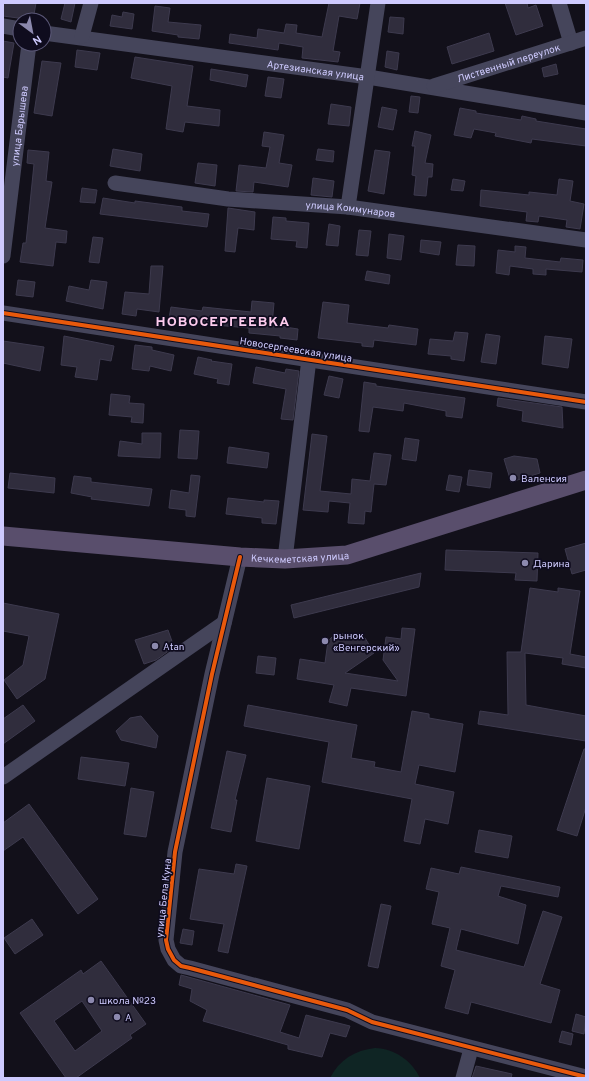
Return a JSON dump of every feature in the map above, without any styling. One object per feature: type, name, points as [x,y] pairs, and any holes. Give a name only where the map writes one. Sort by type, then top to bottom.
[{"type":"main road","name":"Кечкеметская улица","points":[[3,536],[240,557],[285,559],[347,555],[586,480]]},
{"type":"street","points":[[82,36],[91,3]]},
{"type":"street","points":[[348,207],[378,3]]},
{"type":"street","points":[[559,3],[571,43]]},
{"type":"street","name":"Артезианская улица","points":[[52,34],[82,36],[368,77],[586,113]]},
{"type":"street","name":"Лиственный переулок","points":[[431,87],[586,38]]},
{"type":"street","name":"улица Барышева","points":[[3,256],[28,52]]},
{"type":"street","name":"улица Коммунаров","points":[[115,183],[228,199],[348,207],[586,240]]},
{"type":"street","name":"Новосергеевская улица","points":[[3,313],[586,402]]},
{"type":"street","points":[[285,559],[309,359]]},
{"type":"street","name":"улица Бела Куна","points":[[240,557],[224,623],[175,852],[166,933],[168,949],[174,960],[181,966],[347,1010],[372,1022],[586,1078]]},
{"type":"street","points":[[3,777],[224,623]]},
{"type":"street","points":[[463,1078],[471,1049]]},
{"type":"green space","points":[[375,1048],[396,1053],[402,1057],[412,1066],[420,1078],[330,1078],[338,1066],[348,1057],[361,1051]]},
{"type":"building","points":[[3,3],[36,3],[34,12],[12,12],[12,17],[3,16]]},
{"type":"building","points":[[65,3],[75,3],[71,22],[61,19]]},
{"type":"building","points":[[329,3],[360,3],[357,19],[339,16],[333,51],[340,52],[338,62],[302,58],[303,47],[279,43],[278,50],[229,43],[230,34],[257,38],[258,29],[284,33],[286,24],[297,25],[296,33],[322,37]]},
{"type":"building","points":[[505,3],[527,3],[528,8],[536,5],[543,26],[516,35]]},
{"type":"building","points":[[155,6],[170,8],[168,22],[201,25],[199,39],[178,37],[178,35],[152,31]]},
{"type":"building","points":[[123,12],[134,14],[132,29],[110,26],[112,15],[122,17]]},
{"type":"building","points":[[390,17],[404,18],[403,34],[388,32]]},
{"type":"building","points":[[489,33],[494,51],[452,64],[447,47]]},
{"type":"building","points":[[3,41],[12,43],[12,52],[8,78],[3,77]]},
{"type":"building","points":[[77,50],[100,53],[97,70],[75,67]]},
{"type":"building","points":[[387,51],[399,53],[397,70],[385,67]]},
{"type":"building","points":[[135,57],[193,66],[187,106],[220,110],[219,126],[185,122],[183,132],[166,129],[172,86],[131,78]]},
{"type":"building","points":[[42,61],[61,63],[52,116],[34,113]]},
{"type":"building","points":[[556,64],[558,74],[544,77],[542,68]]},
{"type":"building","points":[[211,69],[248,75],[246,87],[210,80]]},
{"type":"building","points":[[268,77],[284,79],[281,98],[265,96]]},
{"type":"building","points":[[411,96],[420,97],[418,113],[409,112]]},
{"type":"building","points":[[331,104],[351,107],[349,126],[328,124]]},
{"type":"building","points":[[382,107],[397,110],[393,130],[378,127]]},
{"type":"building","points":[[460,108],[476,111],[476,113],[521,120],[522,116],[536,119],[536,121],[586,129],[586,146],[532,139],[531,143],[495,136],[496,133],[474,129],[471,138],[454,135]]},
{"type":"building","points":[[415,131],[431,135],[425,163],[433,164],[432,177],[428,177],[426,196],[414,195],[416,176],[412,175],[415,146],[412,146]]},
{"type":"building","points":[[264,132],[284,135],[279,163],[292,165],[288,187],[254,182],[253,192],[236,191],[239,165],[266,168],[270,147],[262,146]]},
{"type":"building","points":[[113,149],[142,154],[140,171],[110,166]]},
{"type":"building","points":[[318,149],[334,151],[333,162],[316,160]]},
{"type":"building","points":[[28,150],[49,152],[46,181],[52,182],[45,228],[67,231],[66,243],[56,242],[53,266],[20,262],[23,243],[26,243],[34,164],[27,163]]},
{"type":"building","points":[[375,150],[390,152],[384,194],[368,191]]},
{"type":"building","points":[[198,163],[217,165],[215,186],[195,183]]},
{"type":"building","points":[[313,178],[334,181],[332,197],[311,195]]},
{"type":"building","points":[[453,179],[465,181],[463,191],[451,190]]},
{"type":"building","points":[[559,179],[573,181],[570,201],[584,204],[580,229],[566,227],[567,220],[539,216],[538,222],[526,221],[527,212],[480,206],[481,190],[529,195],[529,192],[557,195]]},
{"type":"building","points":[[82,188],[97,190],[95,203],[80,202]]},
{"type":"building","points":[[103,198],[135,203],[135,201],[182,207],[182,211],[209,214],[207,227],[100,214]]},
{"type":"building","points":[[228,208],[255,212],[254,230],[238,228],[235,252],[225,251]]},
{"type":"building","points":[[273,217],[286,218],[286,221],[309,223],[307,248],[296,247],[297,241],[271,239]]},
{"type":"building","points":[[329,224],[340,226],[338,246],[326,245]]},
{"type":"building","points":[[359,230],[371,231],[368,256],[356,255]]},
{"type":"building","points":[[389,234],[404,236],[401,260],[387,258]]},
{"type":"building","points":[[93,237],[103,238],[99,263],[89,262]]},
{"type":"building","points":[[421,240],[441,242],[439,255],[420,252]]},
{"type":"building","points":[[458,245],[475,246],[474,266],[456,265]]},
{"type":"building","points":[[515,246],[526,247],[525,258],[560,262],[561,258],[583,260],[582,272],[546,269],[546,275],[533,274],[533,269],[510,266],[509,275],[496,273],[498,250],[515,252]]},
{"type":"building","points":[[151,266],[163,266],[159,312],[137,309],[136,316],[122,314],[125,292],[149,294]]},
{"type":"building","points":[[367,271],[390,275],[389,284],[365,280]]},
{"type":"building","points":[[18,280],[35,282],[33,297],[16,295]]},
{"type":"building","points":[[91,280],[107,282],[103,309],[66,301],[69,286],[89,290]]},
{"type":"building","points":[[252,301],[274,303],[272,325],[298,329],[297,340],[280,338],[280,336],[249,333],[249,328],[215,325],[169,318],[171,307],[202,311],[203,307],[251,312]]},
{"type":"building","points":[[323,302],[349,305],[347,323],[388,328],[389,325],[418,329],[416,345],[374,340],[373,347],[362,346],[362,343],[318,338]]},
{"type":"building","points":[[455,332],[468,333],[464,361],[451,359],[451,356],[428,354],[430,339],[453,341]]},
{"type":"building","points":[[486,334],[500,336],[496,364],[481,362]]},
{"type":"building","points":[[64,336],[114,346],[111,361],[100,359],[97,380],[75,377],[77,367],[61,365]]},
{"type":"building","points":[[545,336],[572,339],[568,368],[542,364]]},
{"type":"building","points":[[3,341],[44,347],[40,371],[3,363]]},
{"type":"building","points":[[135,345],[152,347],[152,350],[174,355],[171,371],[150,366],[149,371],[132,369]]},
{"type":"building","points":[[198,357],[212,360],[211,361],[232,364],[229,385],[217,383],[218,379],[194,374]]},
{"type":"building","points":[[256,367],[285,373],[286,369],[299,371],[293,420],[281,419],[286,389],[253,383]]},
{"type":"building","points":[[329,376],[343,379],[339,398],[324,395]]},
{"type":"building","points":[[364,382],[376,384],[376,386],[465,398],[462,418],[446,416],[446,411],[404,403],[403,411],[373,407],[369,432],[359,431]]},
{"type":"building","points":[[111,394],[130,396],[129,403],[144,404],[143,423],[131,422],[132,417],[109,415]]},
{"type":"building","points":[[498,398],[562,407],[563,428],[522,421],[523,411],[497,406]]},
{"type":"building","points":[[180,430],[199,431],[197,459],[178,458]]},
{"type":"building","points":[[142,433],[161,433],[160,458],[118,456],[120,441],[142,444]]},
{"type":"building","points":[[312,434],[327,436],[320,491],[351,494],[352,479],[370,481],[374,453],[391,455],[386,485],[374,484],[371,512],[365,511],[364,524],[348,523],[350,503],[329,501],[328,512],[303,510]]},
{"type":"building","points":[[405,438],[419,440],[416,461],[402,459]]},
{"type":"building","points":[[229,447],[269,453],[267,468],[227,463]]},
{"type":"building","points":[[514,456],[537,459],[540,473],[511,482],[504,459]]},
{"type":"building","points":[[469,470],[492,473],[490,488],[467,485]]},
{"type":"building","points":[[10,473],[55,478],[54,493],[8,488]]},
{"type":"building","points":[[191,475],[200,476],[195,517],[186,516],[186,510],[169,508],[171,490],[189,493]]},
{"type":"building","points":[[449,475],[462,477],[459,492],[446,490]]},
{"type":"building","points":[[74,476],[91,478],[91,482],[152,489],[149,506],[91,499],[92,497],[71,493]]},
{"type":"building","points":[[228,498],[264,502],[264,500],[279,501],[276,524],[262,523],[262,518],[226,514]]},
{"type":"building","points":[[586,543],[586,570],[572,574],[565,549]]},
{"type":"building","points":[[446,550],[538,553],[537,581],[515,580],[516,573],[445,570]]},
{"type":"building","points":[[421,573],[419,587],[294,618],[291,605]]},
{"type":"building","points":[[530,588],[558,592],[558,588],[580,591],[570,654],[586,657],[586,668],[562,664],[563,658],[525,653],[526,705],[586,716],[586,741],[478,724],[480,711],[508,715],[507,652],[521,652]]},
{"type":"building","points":[[3,603],[59,614],[45,679],[17,699],[4,680],[23,665],[29,636],[3,631]]},
{"type":"building","points":[[402,628],[415,629],[406,696],[351,688],[347,706],[329,702],[334,685],[297,679],[300,659],[325,663],[328,641],[336,633],[365,638],[374,653],[345,673],[398,681],[383,660],[386,637],[401,639]]},
{"type":"building","name":"Аtan","points":[[168,630],[174,647],[156,660],[144,664],[135,640]]},
{"type":"building","points":[[258,656],[276,658],[274,675],[256,673]]},
{"type":"building","points":[[23,705],[35,721],[3,744],[3,719]]},
{"type":"building","points":[[248,705],[357,725],[351,758],[375,762],[374,767],[401,772],[412,711],[429,714],[429,718],[463,724],[455,772],[419,765],[415,784],[454,792],[448,824],[425,819],[420,844],[404,841],[412,799],[322,782],[329,742],[244,726]]},
{"type":"building","points":[[141,716],[158,736],[156,748],[121,740],[116,731],[130,718]]},
{"type":"building","points":[[584,749],[586,749],[586,807],[577,836],[557,830]]},
{"type":"building","points":[[227,751],[246,755],[235,800],[237,800],[231,832],[211,828]]},
{"type":"building","points":[[81,757],[129,763],[125,786],[78,779]]},
{"type":"building","points":[[267,778],[310,786],[299,849],[256,841]]},
{"type":"building","points":[[131,788],[154,792],[146,837],[124,834]]},
{"type":"building","points":[[29,804],[98,899],[78,914],[23,837],[3,851],[3,823]]},
{"type":"building","points":[[479,830],[512,836],[508,858],[475,852]]},
{"type":"building","points":[[236,864],[247,866],[228,953],[218,951],[224,924],[190,919],[199,869],[234,874]]},
{"type":"building","points":[[461,867],[560,887],[558,897],[501,886],[498,896],[526,905],[518,944],[461,929],[456,950],[524,967],[543,911],[562,917],[540,984],[560,990],[551,1023],[471,1002],[468,1014],[445,1008],[455,970],[441,966],[450,928],[432,924],[439,892],[426,889],[431,868],[459,874]]},
{"type":"building","points":[[381,904],[391,906],[378,968],[368,966]]},
{"type":"building","points":[[32,919],[43,935],[15,954],[4,938]]},
{"type":"building","points":[[183,929],[194,931],[192,945],[180,943]]},
{"type":"building","name":"А","points":[[101,961],[146,1024],[130,1035],[132,1038],[76,1078],[66,1078],[20,1013],[81,970],[83,974]],"holes":[[[82,1001],[102,1031],[75,1051],[54,1021]]]},
{"type":"building","points":[[181,975],[290,1005],[280,1032],[299,1038],[306,1015],[350,1026],[346,1037],[330,1033],[322,1057],[288,1049],[288,1045],[203,1021],[207,1010],[190,1001],[192,989],[179,985]]},
{"type":"building","points":[[576,1014],[586,1017],[584,1034],[572,1031]]},
{"type":"building","points":[[562,1031],[573,1034],[571,1045],[559,1042]]},
{"type":"building","points":[[476,1066],[512,1074],[511,1078],[472,1078]]},
{"type":"cycle path","points":[[3,313],[586,402]]},
{"type":"cycle path","points":[[240,557],[212,674],[175,852],[166,940],[168,949],[174,960],[181,966],[347,1010],[372,1022],[586,1077]]},
{"type":"place","name":"Валенсия","points":[[513,478]]},
{"type":"place","name":"Дарина","points":[[525,563]]},
{"type":"place","name":"рынок «Венгерский»","points":[[325,641]]},
{"type":"place","name":"Аtan","points":[[155,646]]},
{"type":"place","name":"школа №23","points":[[91,1000]]},
{"type":"place","name":"А","points":[[117,1017]]},
{"type":"district","name":"НОВОСЕРГЕЕВКА","points":[[223,321]]}]
